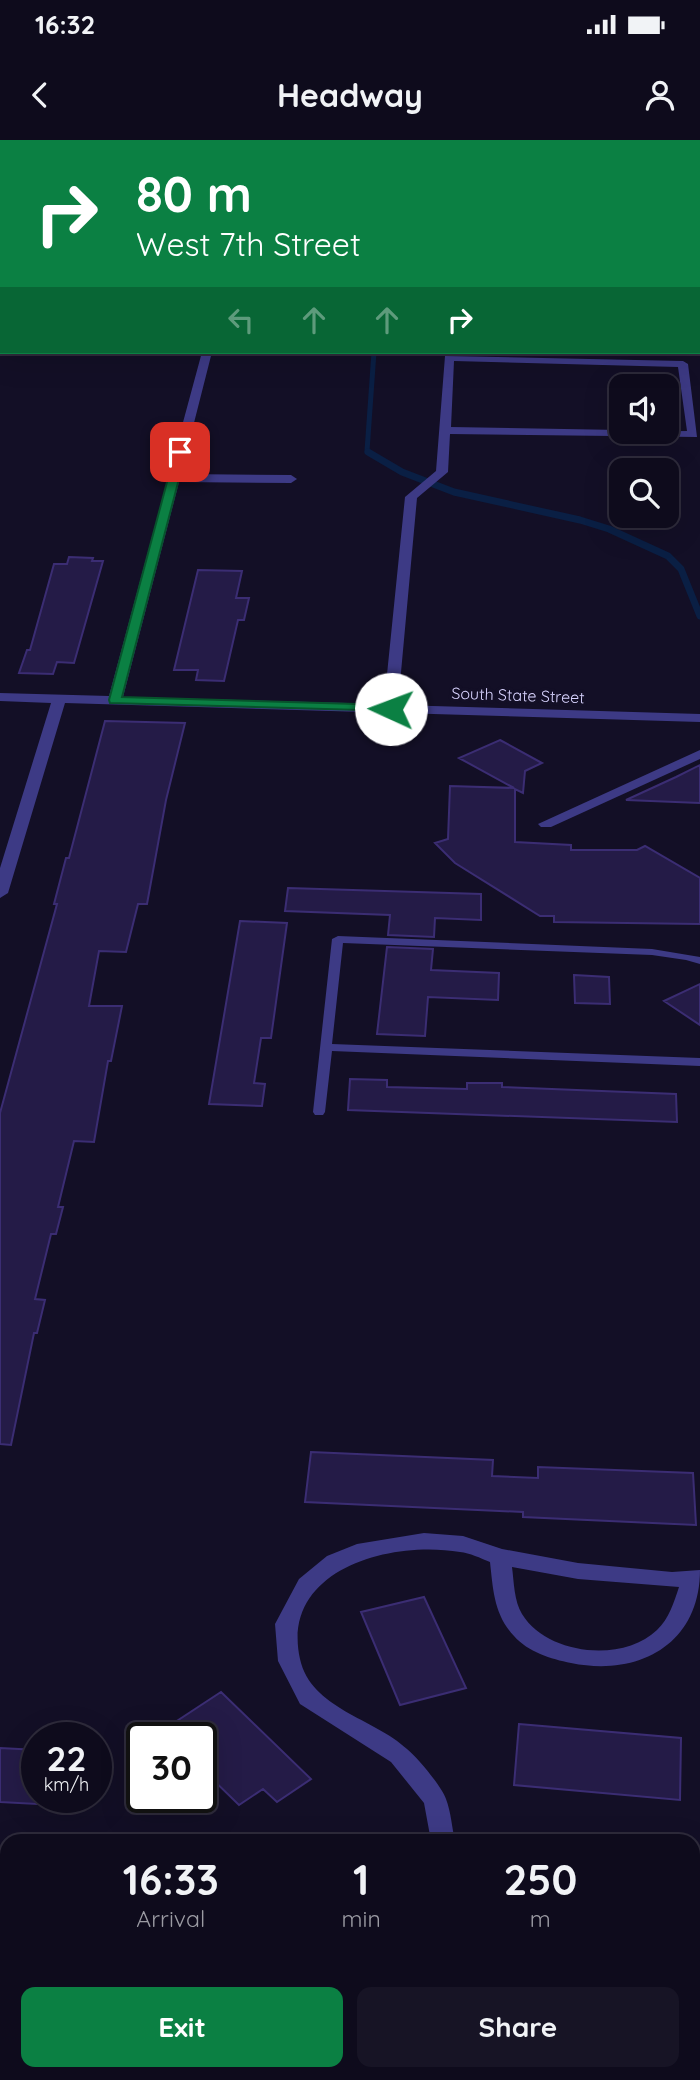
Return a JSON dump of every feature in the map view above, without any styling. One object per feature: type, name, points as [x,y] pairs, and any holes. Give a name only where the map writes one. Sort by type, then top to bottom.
[{"type":"street","points":[[115,700],[206,354]]},
{"type":"street","points":[[391,709],[411,498],[442,472],[444,430],[449,358],[683,364],[693,435],[444,430]]},
{"type":"street","points":[[173,478],[291,479]]},
{"type":"street","name":"South State Street","points":[[0,697],[700,718]]},
{"type":"street","points":[[0,893],[60,699]]},
{"type":"street","points":[[545,824],[700,754]]},
{"type":"street","points":[[442,1834],[435,1800],[399,1755],[308,1698],[289,1661],[286,1624],[307,1585],[335,1562],[357,1552],[424,1541],[463,1544],[500,1557],[578,1571],[672,1580],[697,1578]]},
{"type":"street","points":[[500,1557],[512,1617],[534,1640],[559,1652],[588,1659],[617,1658],[645,1648],[664,1637],[697,1578]]},
{"type":"lane","points":[[319,1112],[338,939],[652,952],[700,961]]},
{"type":"lane","points":[[326,1047],[700,1062]]},
{"type":"building","points":[[69,557],[103,561],[74,663],[57,662],[53,674],[19,673],[27,650],[30,650],[54,564],[67,564]]},
{"type":"building","points":[[198,570],[242,571],[236,598],[249,598],[244,620],[238,620],[224,681],[196,680],[198,670],[174,670]]},
{"type":"building","points":[[105,721],[185,723],[166,800],[147,904],[138,904],[126,952],[99,951],[89,1006],[122,1006],[111,1061],[108,1061],[94,1142],[74,1141],[58,1207],[63,1207],[56,1234],[51,1234],[35,1299],[45,1300],[37,1333],[34,1333],[11,1445],[0,1444],[0,1113],[57,904],[54,904],[66,858],[69,858]]},
{"type":"building","points":[[500,740],[542,763],[525,771],[523,793],[515,789],[515,842],[571,845],[571,850],[637,850],[645,846],[700,878],[700,924],[554,922],[554,916],[540,916],[455,863],[435,843],[448,839],[450,786],[514,788],[459,758]]},
{"type":"building","points":[[700,765],[700,803],[626,800],[676,777]]},
{"type":"building","points":[[288,888],[481,894],[481,920],[435,918],[434,937],[388,935],[390,915],[285,911]]},
{"type":"building","points":[[240,921],[287,923],[271,1038],[261,1038],[254,1083],[265,1084],[262,1106],[209,1104]]},
{"type":"building","points":[[387,947],[433,949],[431,970],[499,973],[498,1000],[428,997],[425,1036],[377,1034]]},
{"type":"building","points":[[574,975],[609,977],[610,1004],[575,1003]]},
{"type":"building","points":[[700,984],[700,1025],[664,1001]]},
{"type":"building","points":[[350,1079],[387,1080],[387,1087],[467,1089],[467,1083],[502,1083],[502,1087],[676,1094],[677,1122],[348,1110]]},
{"type":"building","points":[[311,1452],[493,1460],[492,1476],[538,1478],[538,1467],[693,1473],[696,1525],[523,1517],[523,1512],[305,1502]]},
{"type":"building","points":[[424,1597],[466,1688],[400,1705],[361,1612]]},
{"type":"building","points":[[221,1692],[311,1779],[277,1802],[263,1789],[239,1805],[217,1784],[217,1722],[175,1722]]},
{"type":"building","points":[[519,1724],[681,1738],[680,1800],[514,1785]]},
{"type":"building","points":[[0,1748],[21,1749],[21,1803],[0,1802]]},
{"type":"waterway","points":[[371,453],[367,451],[374,354]]},
{"type":"waterway","points":[[368,452],[402,472],[454,492],[580,520],[609,529],[668,556],[681,569],[700,616]]},
{"type":"route","points":[[180,452],[115,700],[391,709]]}]
